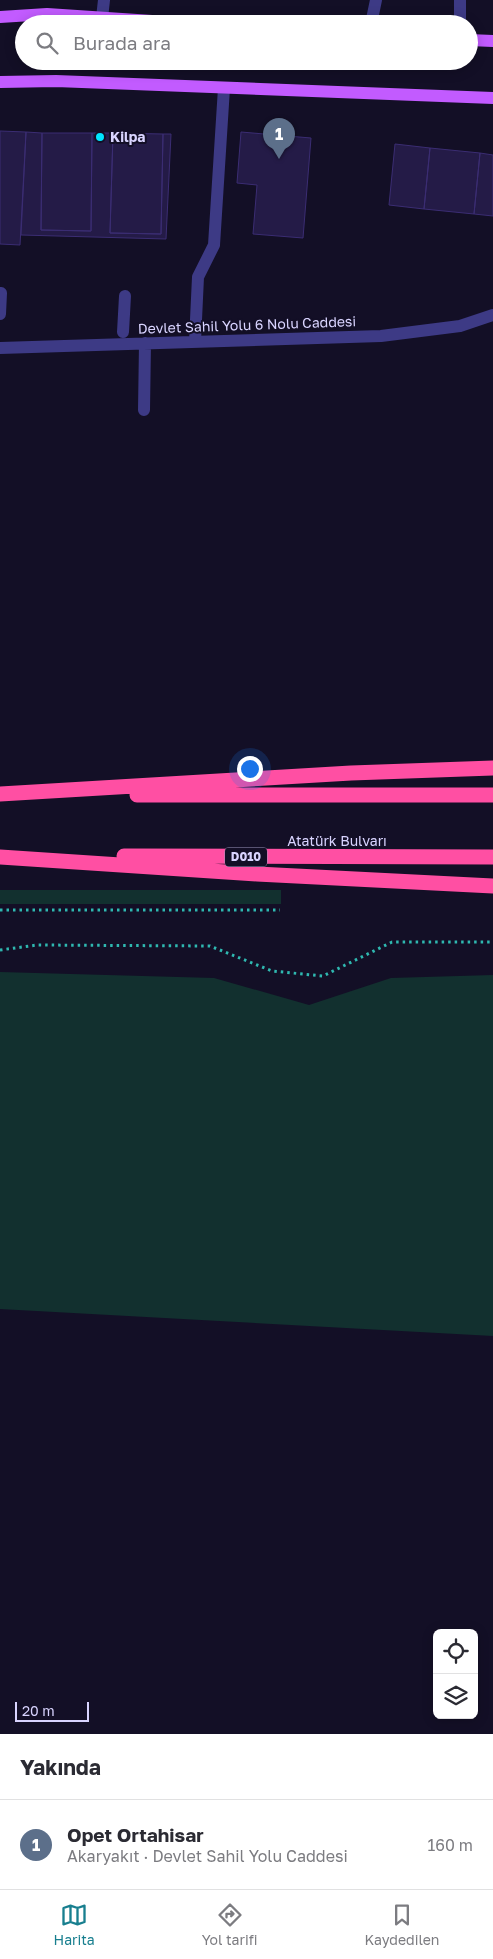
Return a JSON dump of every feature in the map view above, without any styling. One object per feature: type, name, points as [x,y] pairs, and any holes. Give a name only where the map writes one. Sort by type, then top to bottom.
[{"type":"highway","points":[[0,794],[351,773],[493,768]]},
{"type":"highway","points":[[0,794],[493,795]]},
{"type":"highway","points":[[0,856],[257,874],[493,886]]},
{"type":"highway","name":"Atatürk Bulvarı","points":[[0,856],[493,858]]},
{"type":"main road","points":[[31,15],[61,15]]},
{"type":"main road","points":[[0,17],[15,16]]},
{"type":"main road","points":[[478,40],[493,41]]},
{"type":"main road","points":[[0,82],[56,81],[493,98]]},
{"type":"street","points":[[102,15],[104,0]]},
{"type":"street","points":[[373,15],[376,0]]},
{"type":"street","points":[[460,0],[460,15]]},
{"type":"street","points":[[195,341],[198,277],[214,245],[224,88]]},
{"type":"street","points":[[0,314],[1,293]]},
{"type":"street","points":[[123,332],[125,296]]},
{"type":"street","name":"Devlet Sahil Yolu 6 Nolu Caddesi","points":[[0,348],[381,336],[460,326],[493,315]]},
{"type":"street","points":[[144,410],[145,343]]},
{"type":"path","points":[[0,910],[280,910]]},
{"type":"path","points":[[0,950],[37,945],[210,946],[272,971],[323,976],[392,942],[493,942]]},
{"type":"green space","points":[[0,890],[281,890],[281,904],[0,904]]},
{"type":"green space","points":[[0,972],[214,978],[309,1005],[391,978],[493,975],[493,1336],[0,1309]]},
{"type":"building","points":[[0,131],[26,132],[20,245],[0,244]]},
{"type":"building","points":[[26,132],[42,133],[41,230],[91,231],[92,133],[113,133],[110,233],[161,234],[163,134],[171,134],[166,239],[21,235]]},
{"type":"building","points":[[241,132],[311,138],[303,238],[253,234],[257,185],[237,183]]},
{"type":"building","points":[[42,133],[92,133],[91,231],[41,230]]},
{"type":"building","points":[[113,133],[163,134],[161,234],[110,233]]},
{"type":"building","points":[[395,144],[430,148],[424,209],[389,205]]},
{"type":"building","points":[[430,148],[480,153],[474,214],[424,209]]},
{"type":"building","points":[[480,153],[493,155],[493,216],[474,214]]},
{"type":"place","name":"Kilpa","points":[[100,137]]},
{"type":"place","name":"Opet Ortahisar","points":[[279,159]]}]
